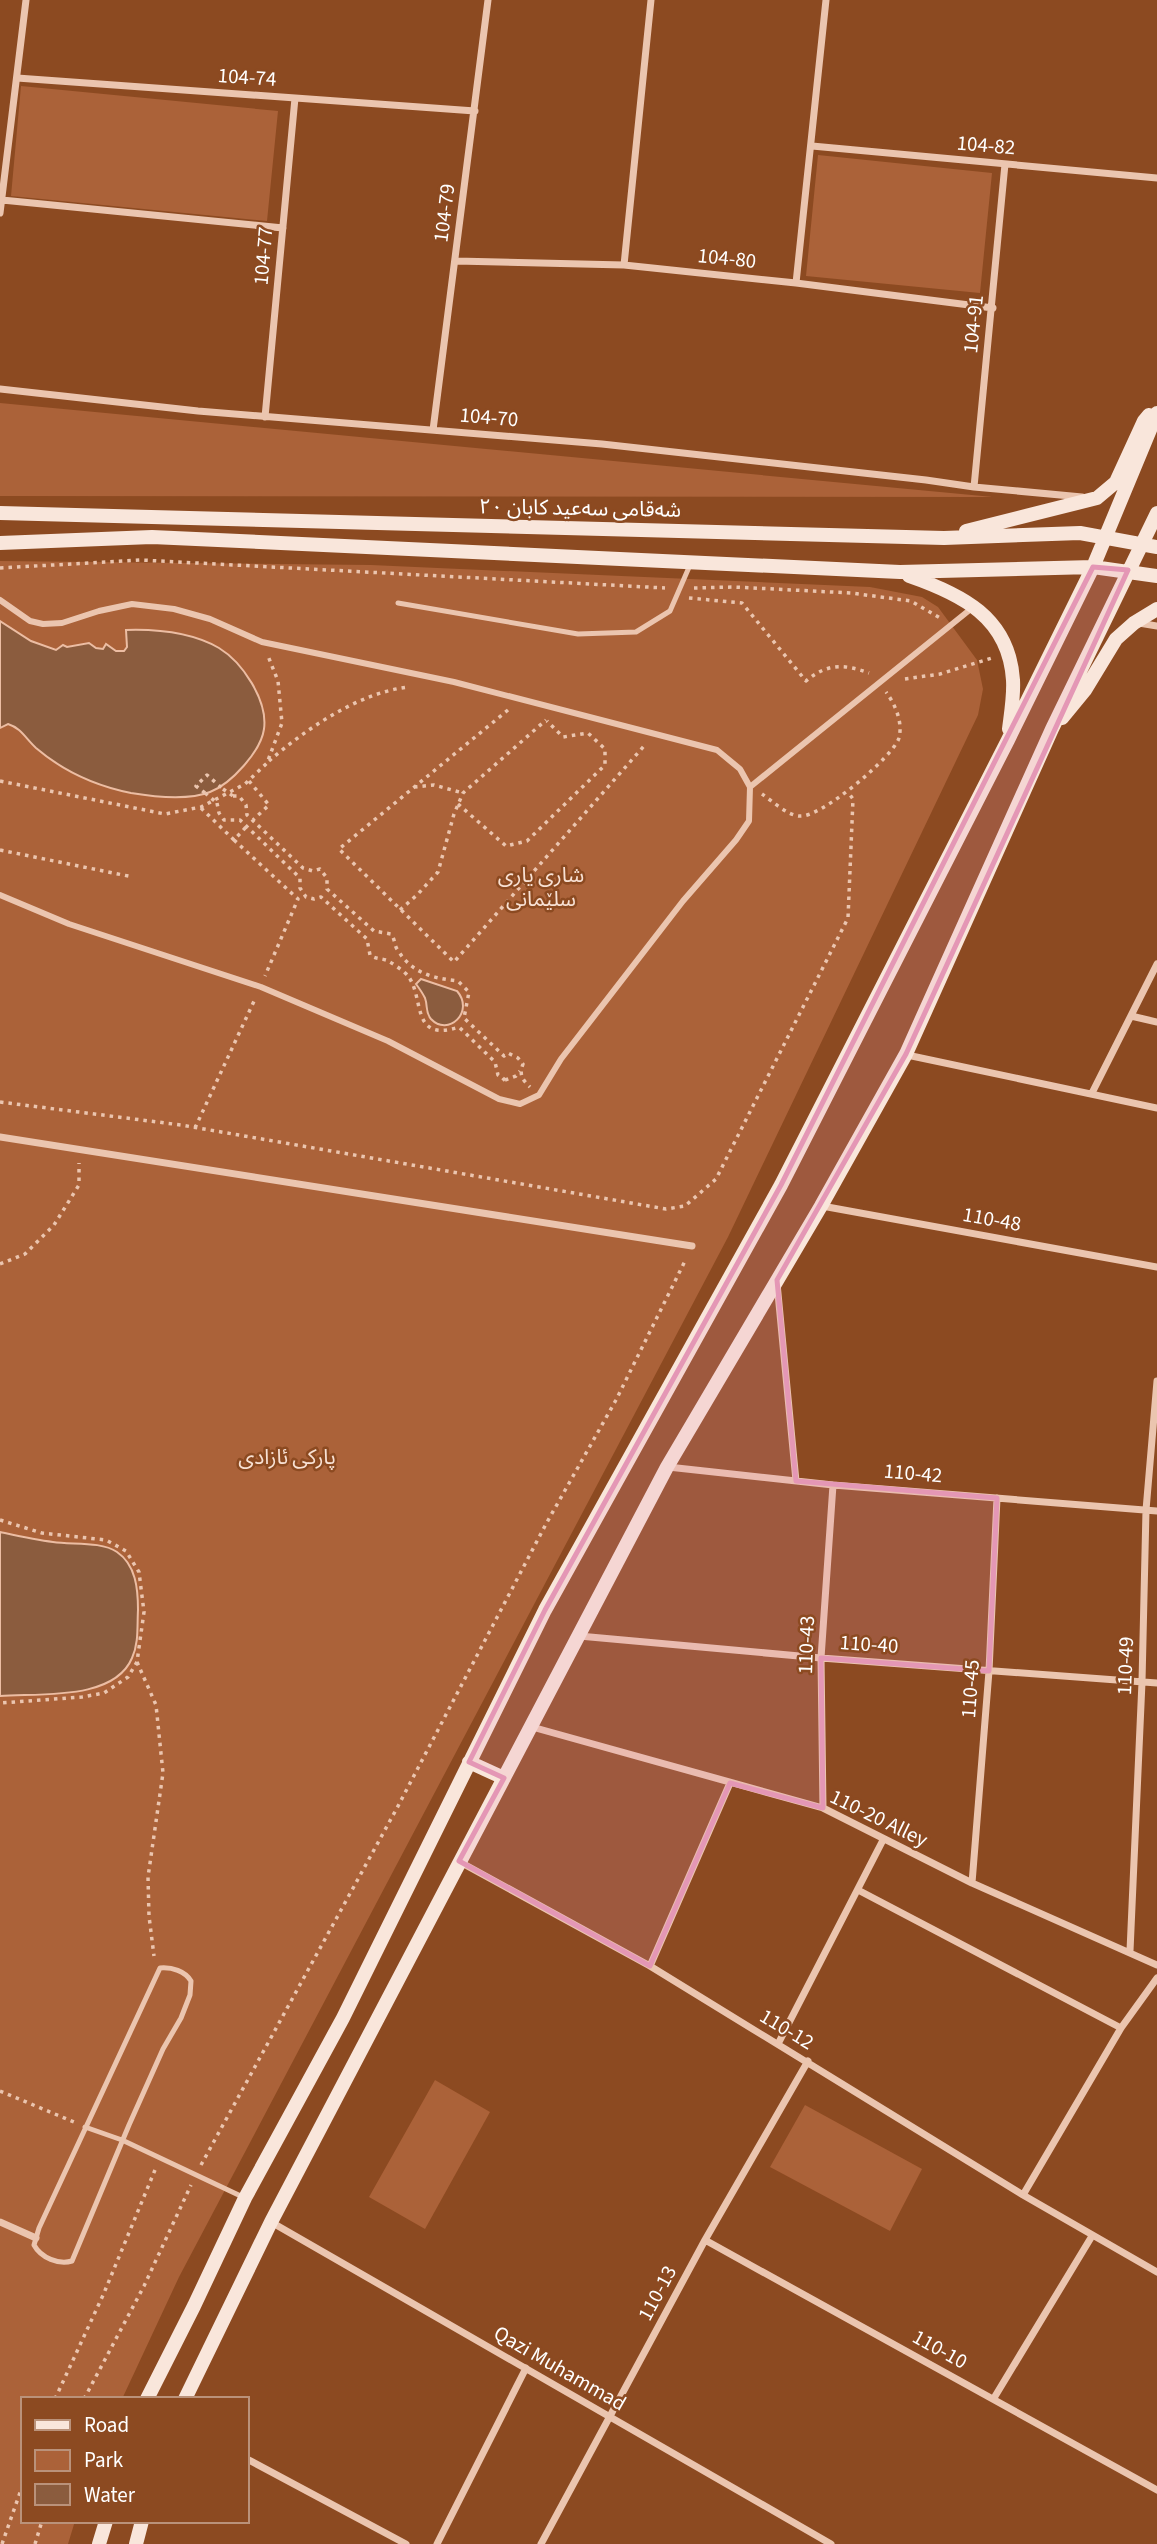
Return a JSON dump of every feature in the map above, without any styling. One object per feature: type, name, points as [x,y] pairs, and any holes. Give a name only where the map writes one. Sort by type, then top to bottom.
[{"type":"main road","points":[[944,538],[1097,498],[1116,482],[1144,421],[1157,407]]},
{"type":"main road","points":[[148,2397],[245,2198],[343,2018],[545,1610],[781,1185],[1008,740],[1093,567],[1157,413]]},
{"type":"main road","name":"شەقامی سەعید کابان ٢٠","points":[[0,513],[944,538],[1080,533],[1150,546]]},
{"type":"main road","points":[[186,2397],[271,2222],[667,1467],[821,1206],[906,1054],[1052,729],[1128,570],[1150,546],[1157,513]]},
{"type":"main road","points":[[0,542],[152,537],[900,572],[1093,567],[1157,576]]},
{"type":"main road","points":[[900,572],[951,591],[975,606],[998,632],[1008,656],[1013,680],[1008,740]]},
{"type":"main road","points":[[1052,729],[1081,697],[1116,639],[1134,623],[1157,609]]},
{"type":"main road","points":[[469,1762],[504,1778]]},
{"type":"main road","points":[[99,2544],[105,2523]]},
{"type":"main road","points":[[136,2544],[141,2523]]},
{"type":"street","points":[[0,213],[26,0]]},
{"type":"street","name":"104-79","points":[[433,430],[488,0]]},
{"type":"street","points":[[624,265],[651,0]]},
{"type":"street","points":[[796,283],[826,0]]},
{"type":"street","name":"104-74","points":[[17,78],[475,111]]},
{"type":"street","name":"104-77","points":[[265,416],[295,98]]},
{"type":"street","name":"104-82","points":[[812,146],[1157,178]]},
{"type":"street","name":"104-91","points":[[974,487],[1005,164]]},
{"type":"street","points":[[2,200],[283,228]]},
{"type":"street","name":"104-80","points":[[456,261],[624,265],[993,308]]},
{"type":"street","name":"104-70","points":[[0,389],[265,416],[629,447],[974,487],[1097,498]]},
{"type":"street","points":[[0,600],[30,621],[43,624],[62,623],[132,604],[174,609],[210,619],[262,642],[454,682],[717,750],[740,769],[750,787],[749,821],[736,840],[683,901],[561,1059],[539,1095],[520,1104],[490,1094],[388,1041],[261,986],[69,924],[0,895]]},
{"type":"street","points":[[750,787],[975,606]]},
{"type":"street","points":[[1134,623],[1157,626]]},
{"type":"street","points":[[1092,1093],[1157,964]]},
{"type":"street","points":[[1131,1016],[1157,1022]]},
{"type":"street","points":[[906,1054],[1157,1108]]},
{"type":"street","points":[[0,1137],[692,1246]]},
{"type":"street","name":"110-48","points":[[821,1206],[1157,1267]]},
{"type":"street","points":[[777,1280],[796,1481]]},
{"type":"street","name":"110-49","points":[[1130,1951],[1142,1682],[1146,1510],[1157,1381]]},
{"type":"street","name":"110-42","points":[[667,1467],[834,1485],[1157,1511]]},
{"type":"street","name":"110-43","points":[[823,1808],[821,1658],[834,1485]]},
{"type":"street","name":"110-45","points":[[972,1883],[989,1671],[997,1497]]},
{"type":"street","name":"110-40","points":[[578,1636],[1157,1684]]},
{"type":"street","name":"110-20 Alley","points":[[532,1727],[823,1808],[972,1883],[1157,1965]]},
{"type":"street","points":[[650,1966],[730,1783]]},
{"type":"street","points":[[778,2044],[883,1840]]},
{"type":"street","name":"110-12","points":[[459,1861],[650,1966],[1023,2195],[1156,2270]]},
{"type":"street","points":[[858,1890],[1121,2028]]},
{"type":"street","points":[[1023,2195],[1121,2028],[1157,1978]]},
{"type":"street","name":"110-13","points":[[541,2544],[705,2240],[808,2061]]},
{"type":"street","points":[[0,2222],[36,2238]]},
{"type":"street","name":"Qazi Muhammad","points":[[271,2222],[831,2544]]},
{"type":"street","points":[[994,2399],[1092,2236]]},
{"type":"street","name":"110-10","points":[[705,2240],[1157,2490]]},
{"type":"street","points":[[437,2544],[526,2368]]},
{"type":"street","points":[[248,2460],[406,2544]]},
{"type":"lane","points":[[398,603],[578,634],[636,632],[670,611],[691,562]]},
{"type":"lane","points":[[160,1968],[166,1968],[187,1976],[191,1982],[190,1995],[122,2140],[72,2262],[65,2263],[46,2257],[38,2252],[34,2245],[36,2238],[156,1972],[160,1968]]},
{"type":"lane","points":[[85,2127],[122,2140],[245,2198]]},
{"type":"path","points":[[0,568],[141,560],[680,589],[734,587],[851,593],[911,601],[935,614],[949,627]]},
{"type":"path","points":[[676,596],[742,603],[806,681],[831,666],[850,666],[870,674],[896,709],[899,737],[893,750],[848,792],[809,816],[797,816],[750,787]]},
{"type":"path","points":[[262,642],[278,681],[282,723],[267,763]]},
{"type":"path","points":[[878,683],[940,674],[987,658],[1008,656]]},
{"type":"path","points":[[0,781],[165,814],[201,807],[249,780],[292,742],[348,708],[391,689],[416,687]]},
{"type":"path","points":[[520,699],[339,849],[454,962],[654,734]]},
{"type":"path","points":[[400,910],[438,872],[463,793],[558,709]]},
{"type":"path","points":[[458,804],[506,846],[527,841],[605,765],[605,749],[588,733],[563,737],[546,719]]},
{"type":"path","points":[[490,1094],[502,1080],[516,1076],[523,1065],[509,1053],[504,1056],[464,1018],[469,992],[458,981],[432,979],[417,970],[395,947],[391,934],[374,931],[327,889],[327,878],[320,869],[313,871],[303,868],[247,814],[246,805],[239,796],[233,796],[207,775],[196,786],[217,803],[224,820],[240,820],[299,878],[300,888],[306,897],[320,897],[367,939],[370,955],[386,960],[408,976],[418,1000],[418,1012],[425,1023],[445,1032],[459,1027],[495,1062],[498,1075],[504,1079],[502,1080]]},
{"type":"path","points":[[249,780],[269,805],[253,820]]},
{"type":"path","points":[[413,788],[434,785],[463,793]]},
{"type":"path","points":[[195,1128],[298,899],[201,807]]},
{"type":"path","points":[[234,839],[247,826]]},
{"type":"path","points":[[0,850],[133,877]]},
{"type":"path","points":[[520,1071],[522,1079],[539,1095]]},
{"type":"path","points":[[0,1264],[25,1254],[54,1225],[79,1185],[79,1149]]},
{"type":"path","points":[[85,2397],[144,2286],[196,2175],[397,1808],[547,1524],[617,1400],[692,1246]]},
{"type":"path","points":[[0,1520],[42,1533],[106,1540],[126,1551],[139,1572],[144,1612],[137,1662],[128,1677],[104,1693],[82,1698],[0,1703]]},
{"type":"path","points":[[137,1662],[156,1705],[163,1773],[148,1877],[149,1916],[156,1972]]},
{"type":"path","points":[[0,2091],[85,2127]]},
{"type":"path","points":[[56,2397],[104,2292],[160,2158]]},
{"type":"path","points":[[2,2544],[21,2490]]},
{"type":"path","points":[[35,2544],[41,2523]]},
{"type":"highlighted area","points":[[1093,567],[1128,570],[906,1054],[777,1280],[796,1481],[997,1498],[989,1671],[821,1658],[823,1808],[730,1783],[650,1966],[459,1861],[504,1778],[469,1762],[545,1610],[781,1185]]},
{"type":"green space","points":[[21,86],[278,111],[267,221],[11,196]]},
{"type":"green space","points":[[818,155],[992,173],[980,293],[806,276]]},
{"type":"green space","points":[[0,403],[993,497],[0,496]]},
{"type":"green space","points":[[0,561],[371,565],[870,587],[922,597],[938,607],[977,660],[983,689],[978,715],[728,1237],[179,2277],[123,2397],[21,2397],[21,2523],[74,2523],[68,2544],[0,2544]]},
{"type":"green space","points":[[435,2080],[490,2112],[425,2229],[369,2197]]},
{"type":"green space","points":[[805,2105],[922,2169],[890,2231],[770,2167]]},
{"type":"water","points":[[0,621],[31,641],[56,650],[63,645],[67,647],[89,643],[96,648],[103,649],[106,644],[116,651],[124,651],[127,647],[126,630],[150,630],[197,638],[228,654],[252,683],[262,706],[262,738],[236,774],[218,788],[201,795],[171,797],[140,794],[118,790],[80,777],[46,756],[16,728],[8,724],[0,728]]},
{"type":"water","points":[[421,979],[457,991],[463,1007],[457,1020],[445,1025],[431,1019],[425,998],[416,984]]},
{"type":"water","points":[[0,1532],[46,1541],[103,1546],[123,1557],[135,1578],[138,1610],[136,1646],[123,1672],[109,1682],[74,1692],[0,1696]]},
{"type":"park label","name":"شاری یاری سلێمانی","points":[[541,887]]},
{"type":"park label","name":"پارکی ئازادی","points":[[287,1457]]}]
